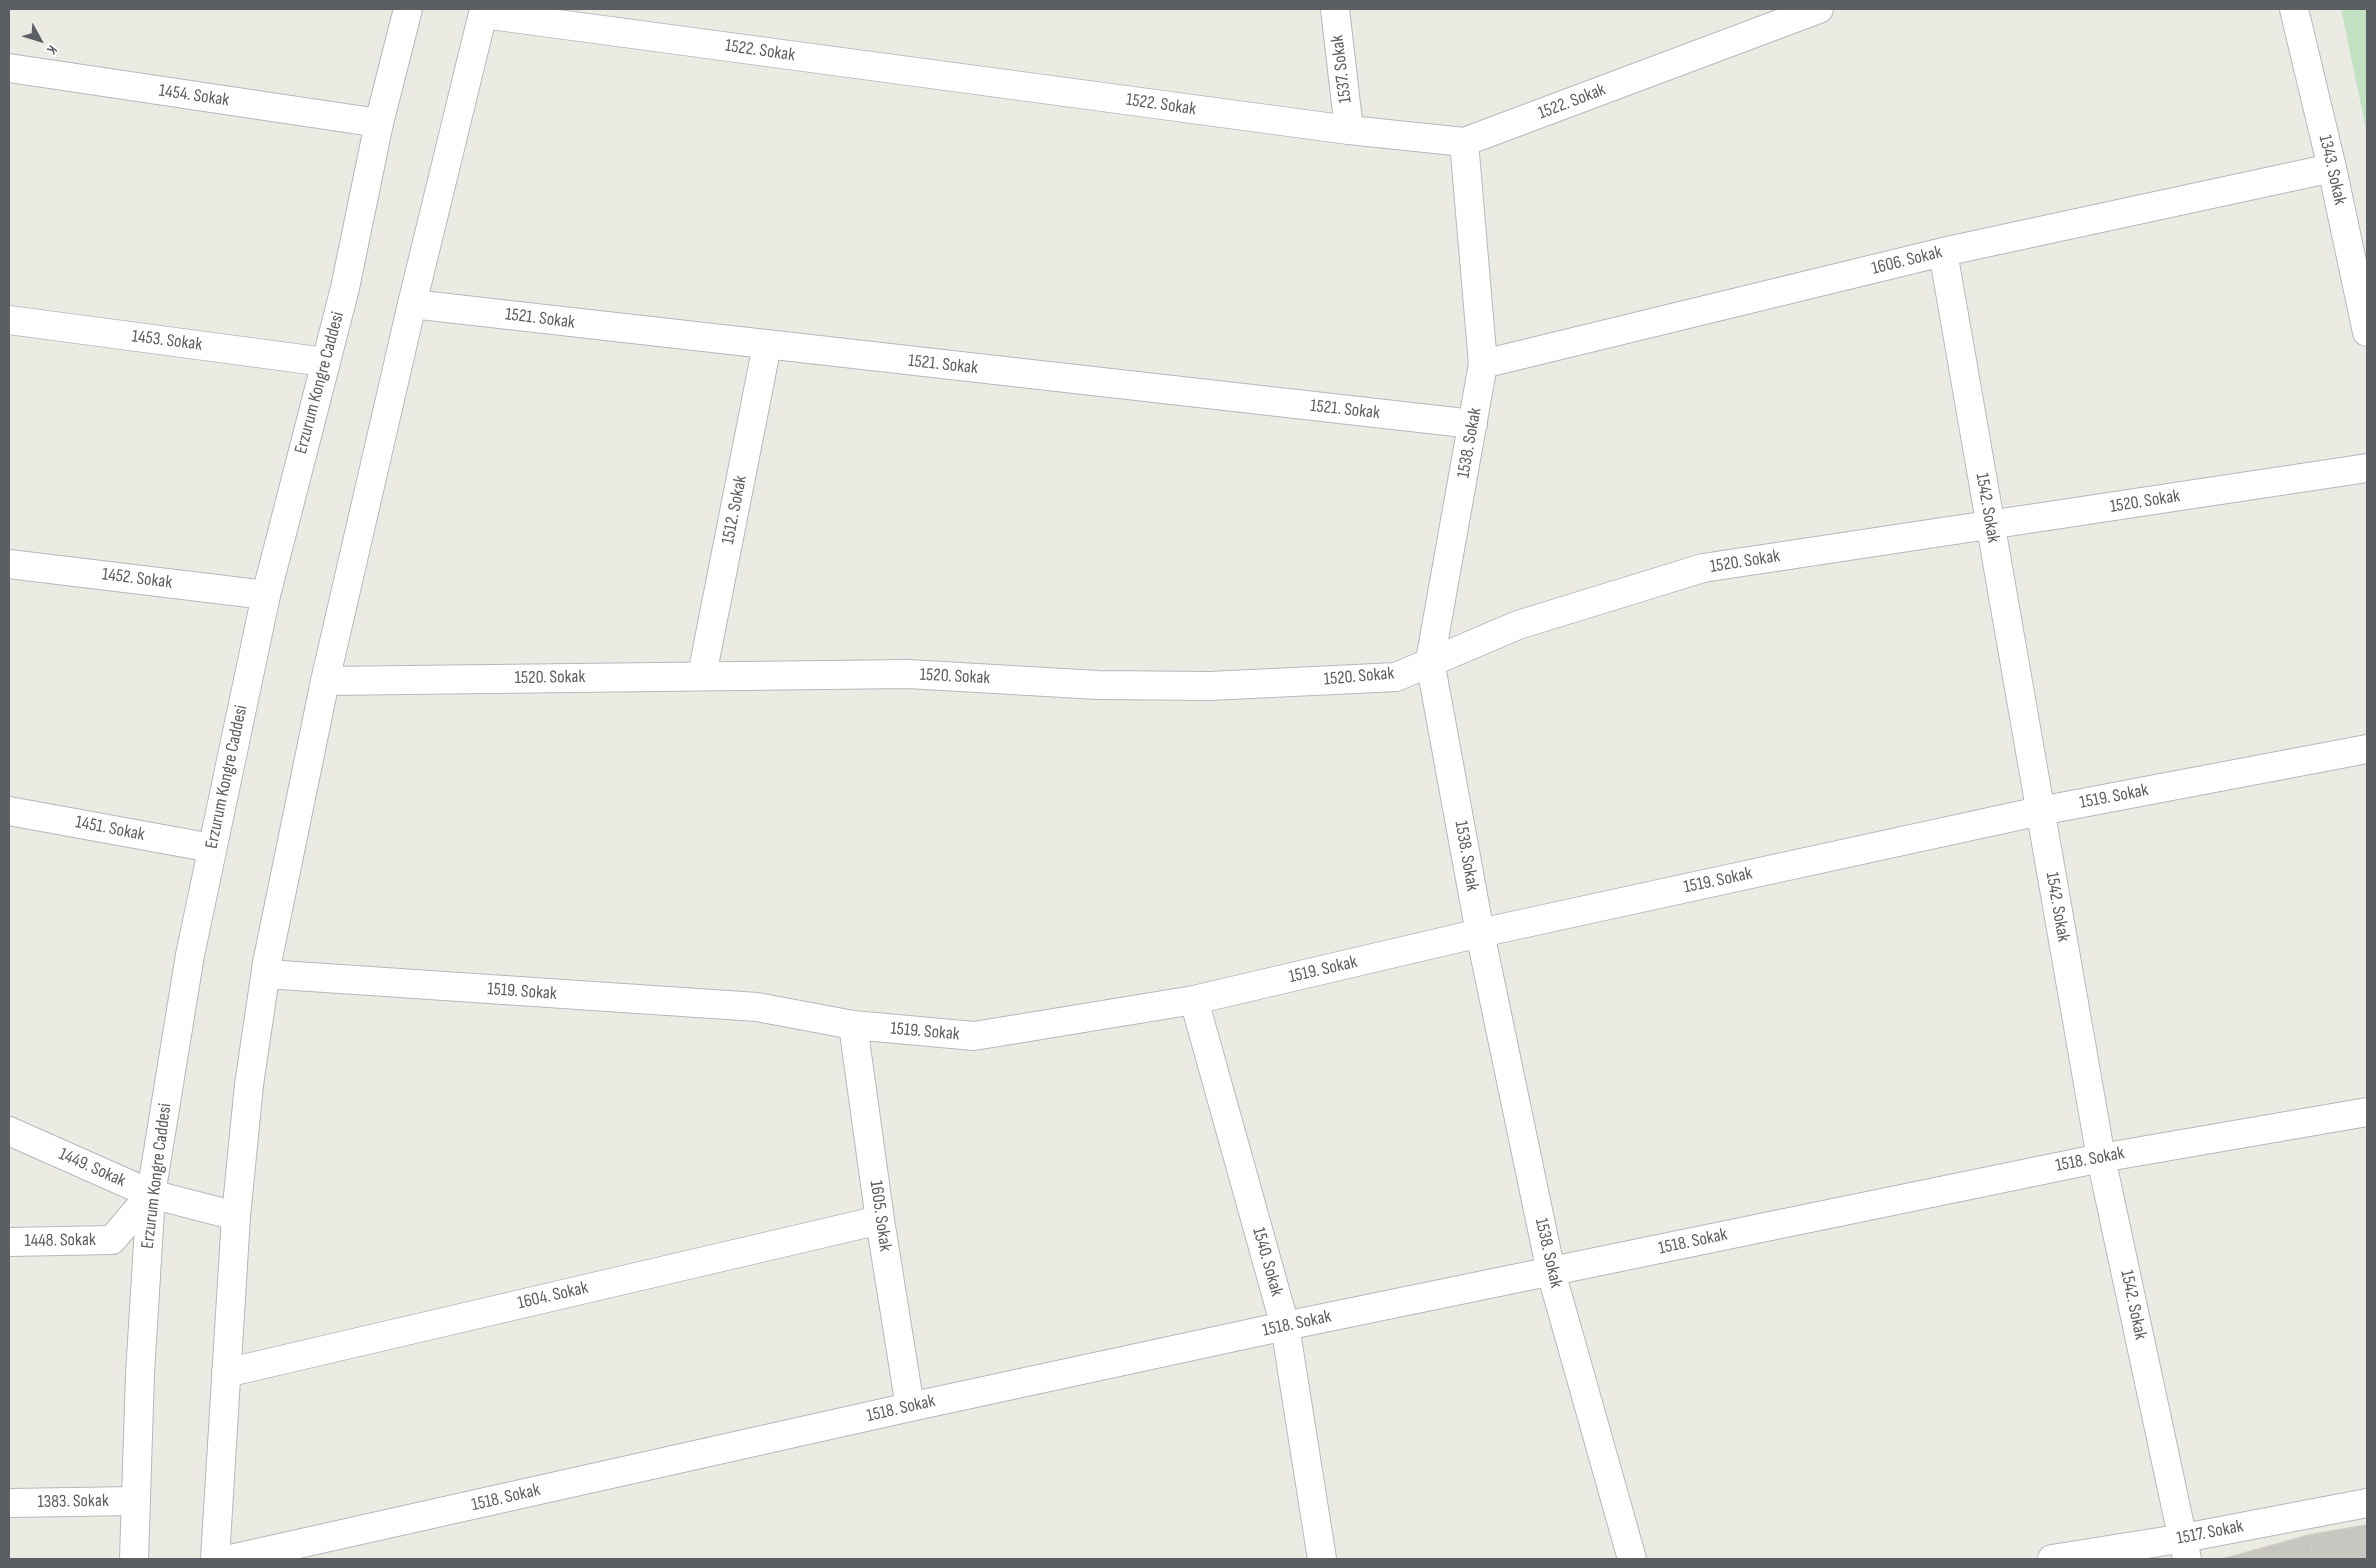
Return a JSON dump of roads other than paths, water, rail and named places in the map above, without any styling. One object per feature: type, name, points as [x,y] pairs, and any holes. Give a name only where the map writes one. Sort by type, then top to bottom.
[{"type":"street","name":"Erzurum Kongre Caddesi","points":[[134,1559],[140,1374],[151,1194],[190,955],[266,595],[345,288],[379,123],[408,9]]},
{"type":"street","name":"1537. Sokak","points":[[1335,9],[1349,130]]},
{"type":"street","name":"1522. Sokak","points":[[484,11],[1349,130],[1464,142],[1819,9]]},
{"type":"street","name":"1343. Sokak","points":[[2294,9],[2332,168],[2367,332]]},
{"type":"street","points":[[215,1559],[236,1216],[249,1085],[266,974],[325,681],[412,304],[484,11]]},
{"type":"street","name":"1454. Sokak","points":[[9,68],[379,123]]},
{"type":"street","name":"1538. Sokak","points":[[1464,142],[1483,364],[1474,424],[1430,661],[1480,933],[1551,1272],[1632,1559]]},
{"type":"street","name":"1606. Sokak","points":[[1483,364],[1943,252],[2332,168]]},
{"type":"street","name":"1542. Sokak","points":[[1943,252],[1989,526],[2101,1158],[2186,1549]]},
{"type":"street","name":"1521. Sokak","points":[[412,304],[1474,424]]},
{"type":"street","name":"1453. Sokak","points":[[9,320],[325,362]]},
{"type":"street","name":"1512. Sokak","points":[[702,676],[767,345]]},
{"type":"street","name":"1520. Sokak","points":[[325,681],[908,674],[1098,685],[1210,686],[1396,677],[1518,625],[1703,568],[2367,468]]},
{"type":"street","name":"1452. Sokak","points":[[9,564],[266,595]]},
{"type":"street","name":"1519. Sokak","points":[[266,974],[757,1008],[853,1025],[974,1036],[1194,1000],[1480,933],[2040,811],[2367,749]]},
{"type":"street","name":"1451. Sokak","points":[[9,810],[212,848]]},
{"type":"street","name":"1540. Sokak","points":[[1194,1000],[1286,1326],[1322,1559]]},
{"type":"street","name":"1605. Sokak","points":[[853,1025],[880,1220],[910,1407]]},
{"type":"street","name":"1518. Sokak","points":[[231,1559],[910,1407],[1286,1326],[2101,1158],[2367,1112]]},
{"type":"street","name":"1449. Sokak","points":[[9,1131],[151,1194],[236,1216]]},
{"type":"street","name":"1448. Sokak","points":[[9,1242],[112,1240],[151,1194]]},
{"type":"street","name":"1604. Sokak","points":[[226,1372],[880,1220]]},
{"type":"street","name":"1383. Sokak","points":[[9,1503],[136,1501]]},
{"type":"street","name":"1517. Sokak","points":[[2052,1559],[2186,1549],[2367,1503]]}]
